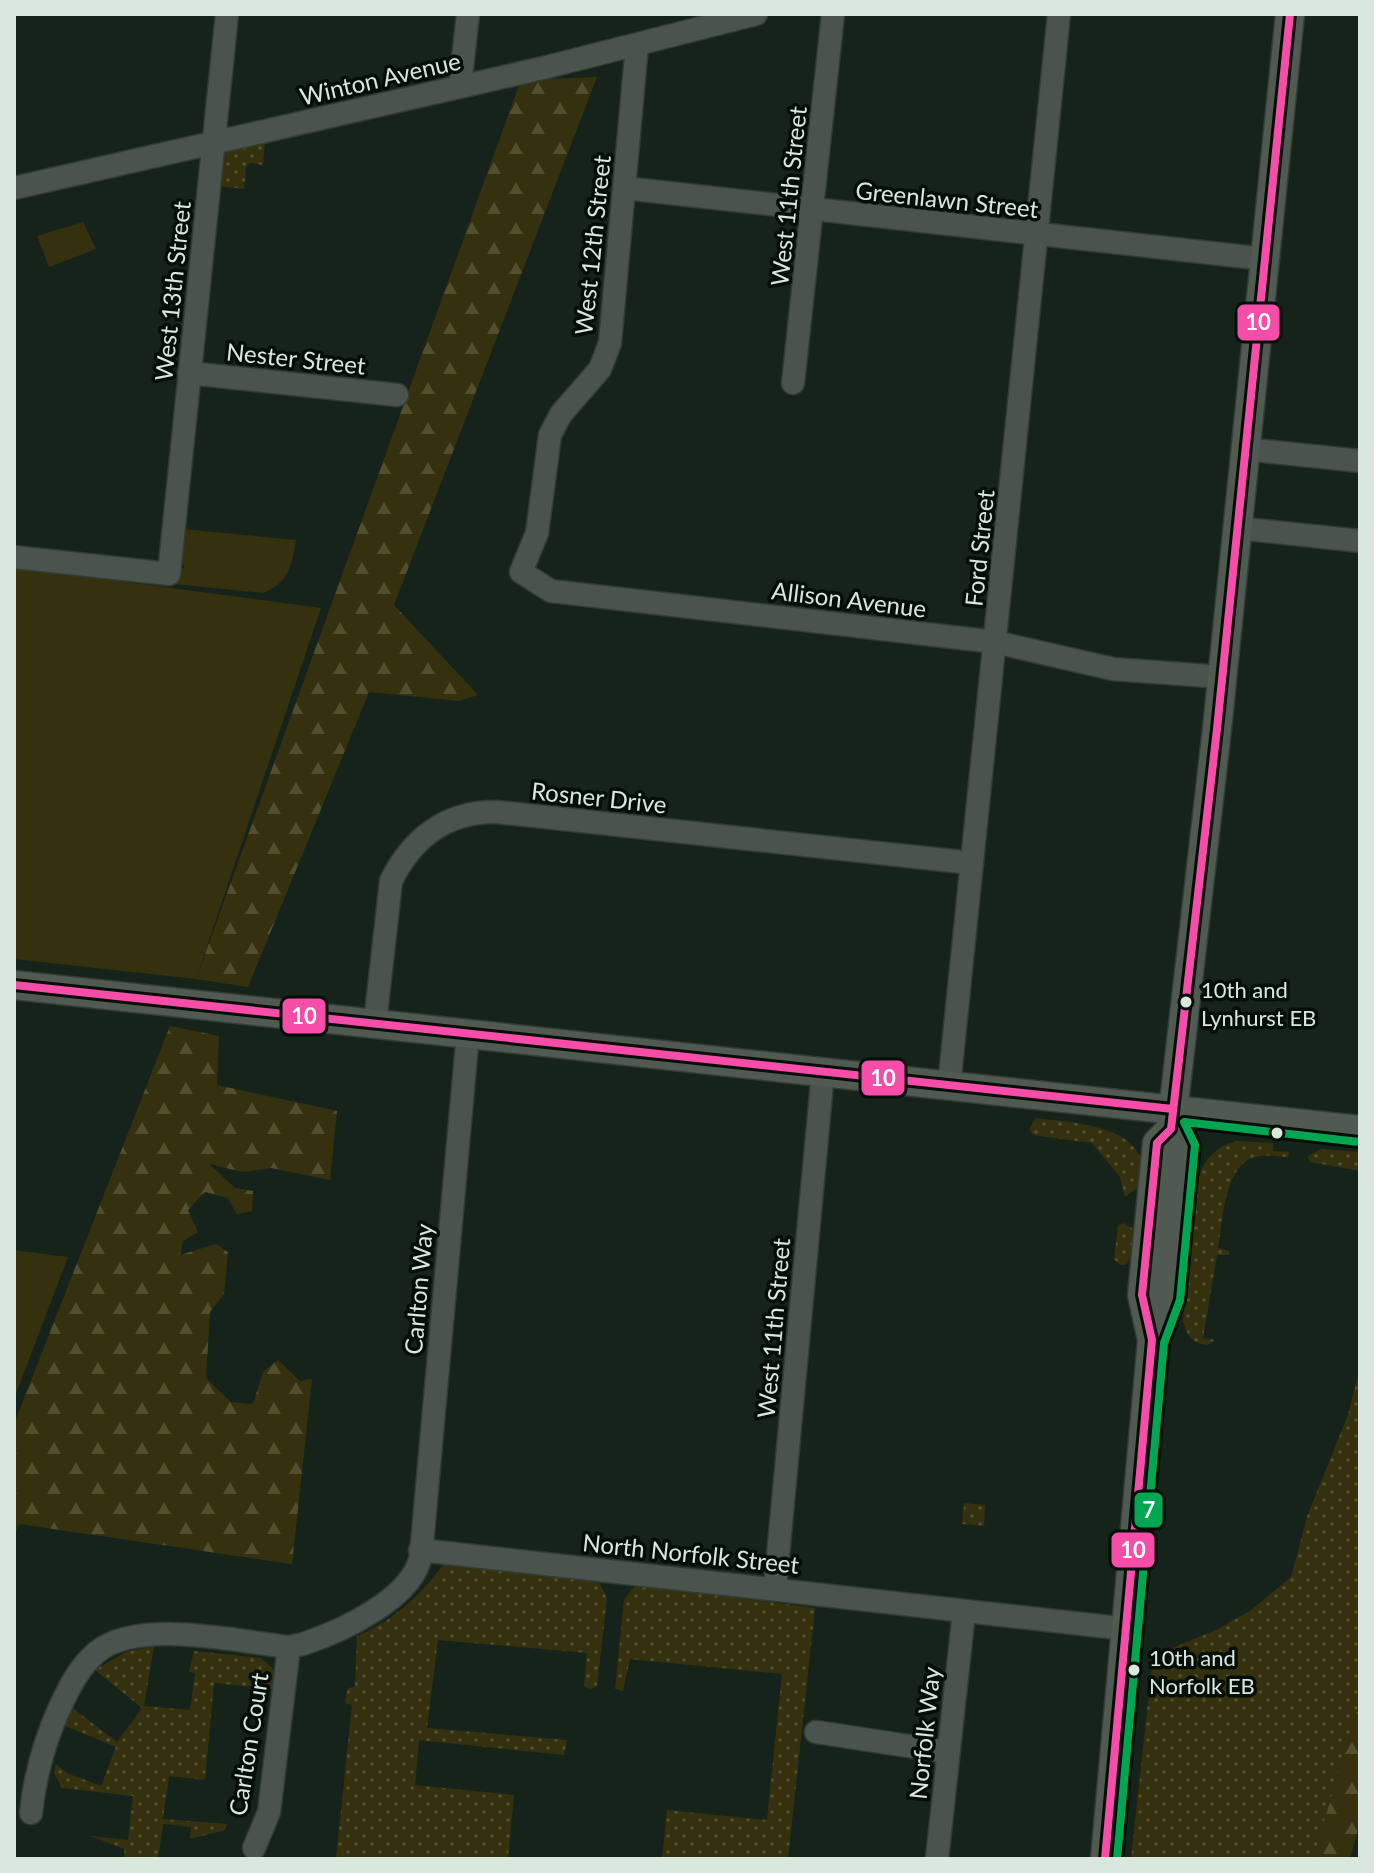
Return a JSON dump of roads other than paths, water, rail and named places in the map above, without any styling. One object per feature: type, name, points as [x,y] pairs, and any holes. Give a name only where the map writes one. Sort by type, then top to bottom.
[{"type":"main road","points":[[1105,1859],[1152,1340],[1168,1298],[1183,1144],[1172,1119],[1222,677],[1290,14]]},
{"type":"main road","points":[[14,985],[949,1086],[1172,1119],[1360,1130]]},
{"type":"street","name":"West 13th Street","points":[[14,557],[169,574],[227,14]]},
{"type":"street","points":[[460,86],[468,14]]},
{"type":"street","name":"Winton Avenue","points":[[14,188],[637,45],[756,14]]},
{"type":"street","name":"West 11th Street","points":[[793,383],[833,14]]},
{"type":"street","name":"Ford Street","points":[[949,1086],[1059,14]]},
{"type":"street","name":"West 12th Street","points":[[521,572],[537,533],[550,435],[561,414],[594,378],[607,352],[637,45]]},
{"type":"street","name":"Greenlawn Street","points":[[624,188],[1265,259]]},
{"type":"street","name":"Nester Street","points":[[189,373],[397,395]]},
{"type":"street","points":[[1245,449],[1360,461]]},
{"type":"street","points":[[1237,528],[1360,541]]},
{"type":"street","name":"Allison Avenue","points":[[521,572],[551,591],[995,642],[1103,667],[1222,677]]},
{"type":"street","name":"Rosner Drive","points":[[375,1023],[391,881],[400,862],[418,840],[462,816],[497,812],[972,863]]},
{"type":"street","name":"Carlton Way","points":[[420,1550],[468,1033]]},
{"type":"street","name":"West 11th Street","points":[[775,1588],[823,1072]]},
{"type":"street","points":[[31,1813],[43,1746],[75,1676],[99,1650],[139,1636],[171,1634],[289,1647],[324,1636],[399,1595],[415,1575],[420,1550]]},
{"type":"street","name":"North Norfolk Street","points":[[420,1550],[1127,1629]]},
{"type":"street","name":"Norfolk Way","points":[[937,1859],[964,1612]]},
{"type":"street","name":"Carlton Court","points":[[254,1848],[269,1812],[289,1647]]},
{"type":"street","points":[[816,1732],[948,1752]]},
{"type":"place","name":"10th and Lynhurst EB","points":[[1186,1002]]},
{"type":"place","name":"10th and Norfolk EB","points":[[1134,1670]]}]
